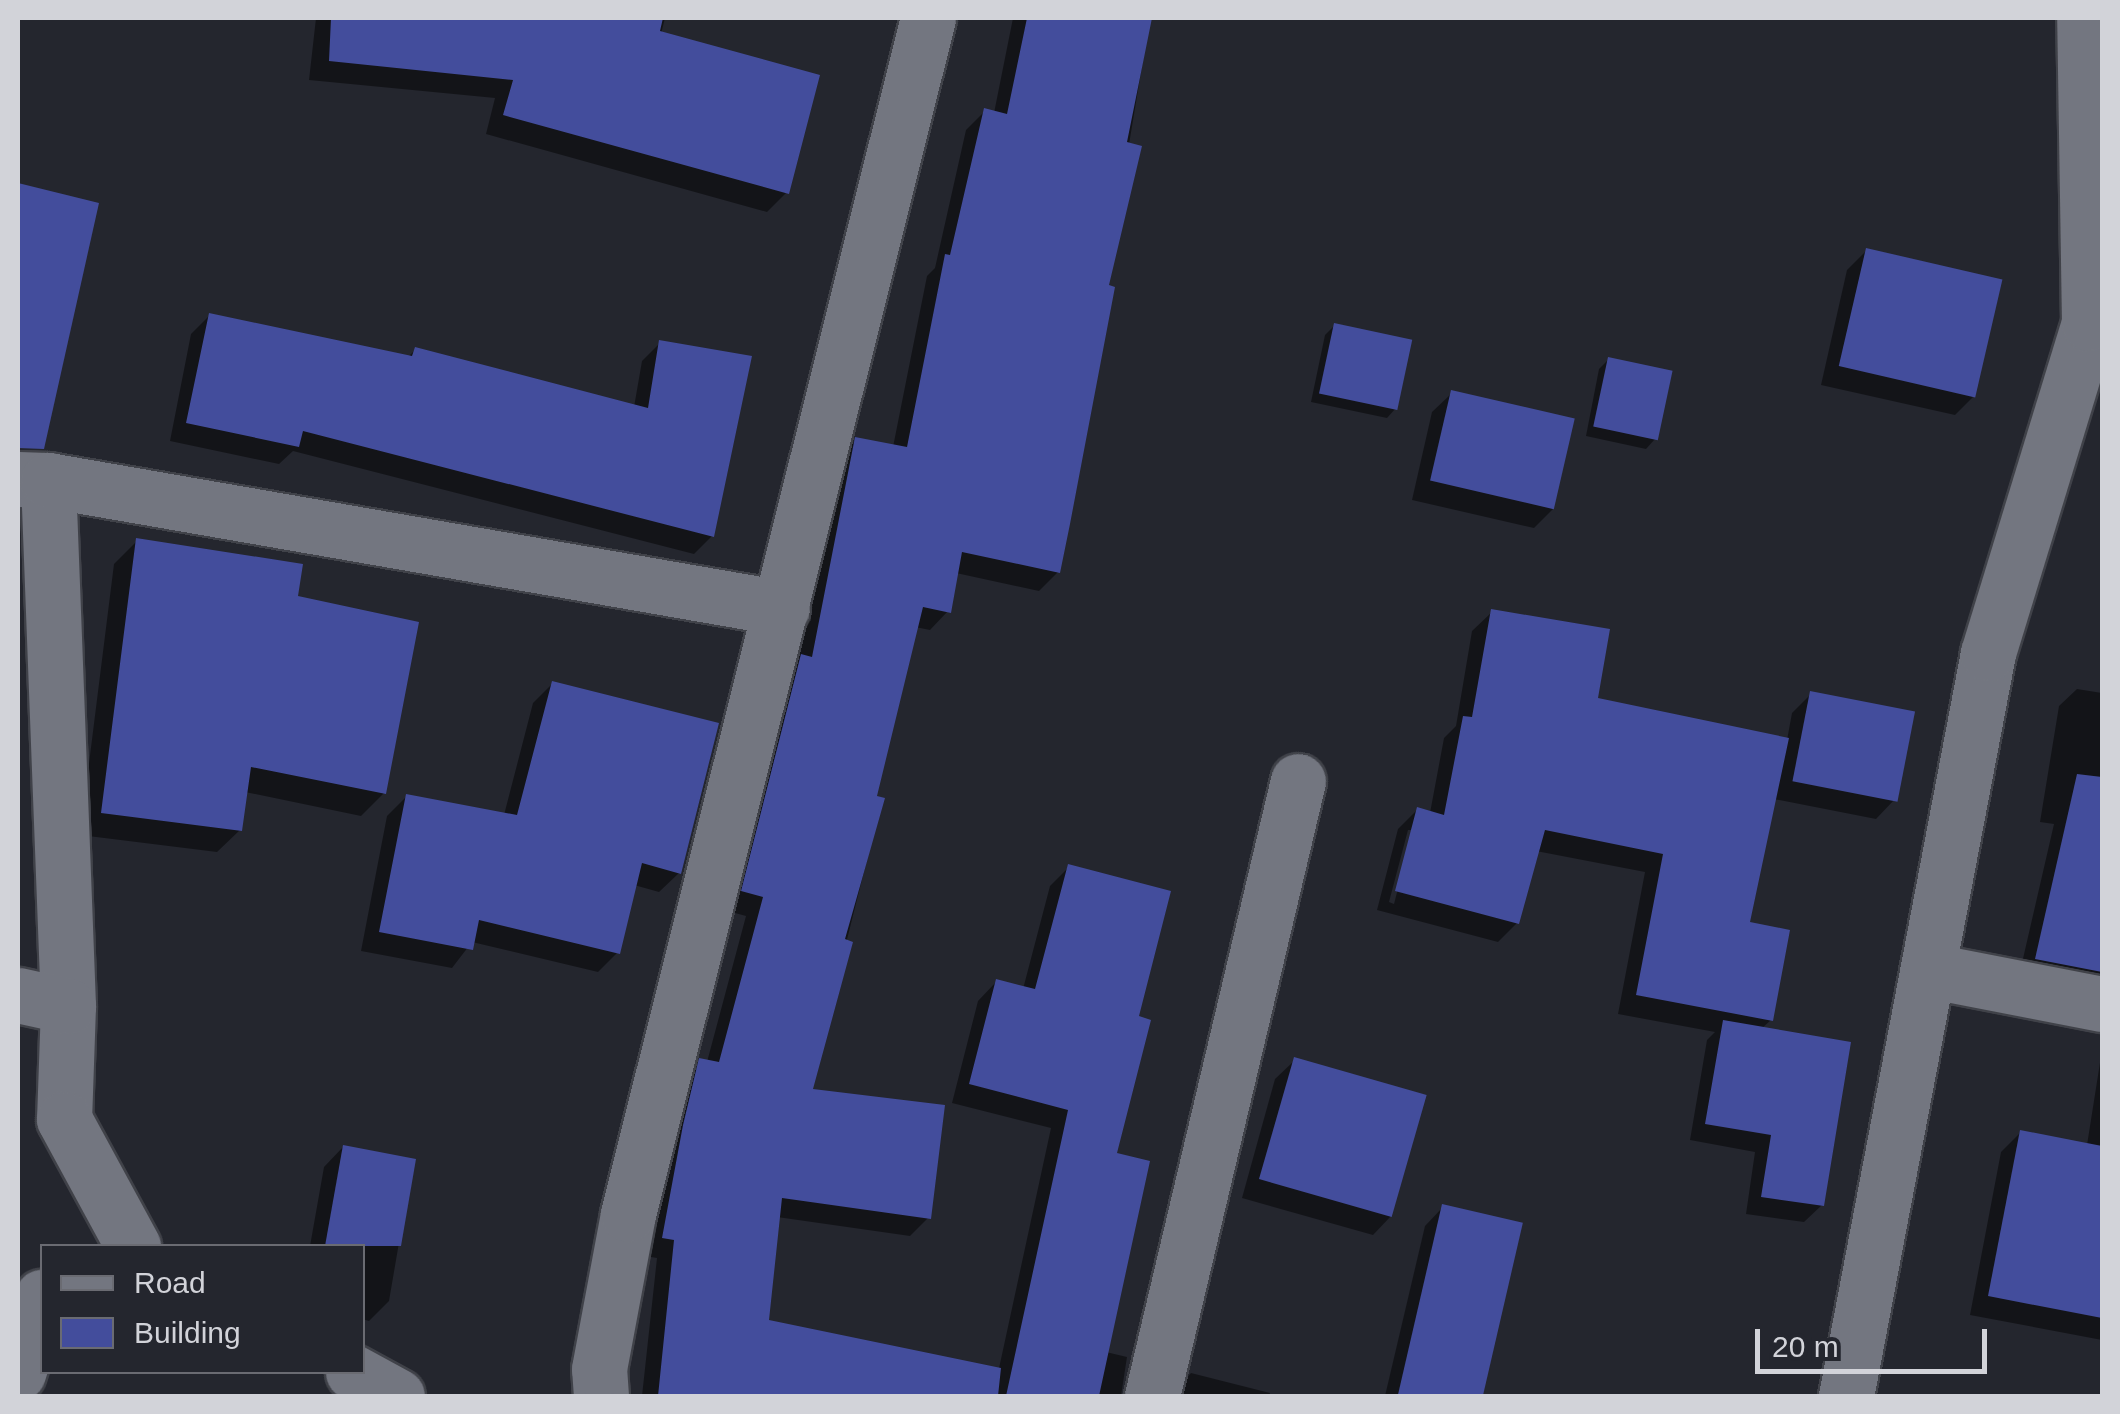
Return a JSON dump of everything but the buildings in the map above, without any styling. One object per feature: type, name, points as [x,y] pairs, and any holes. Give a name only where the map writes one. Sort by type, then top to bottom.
[{"type":"street","points":[[600,1396],[599,1369],[628,1214],[741,747],[782,608],[928,18]]},
{"type":"street","points":[[1846,1396],[1932,971],[1988,653],[2089,322],[2084,18]]},
{"type":"street","points":[[132,1244],[64,1120],[43,1001],[33,480],[782,608]]},
{"type":"street","points":[[1152,1396],[1298,781]]},
{"type":"street","points":[[1932,971],[2102,1004]]},
{"type":"street","points":[[18,1373],[40,1303]]},
{"type":"street","points":[[357,1374],[398,1396]]}]
